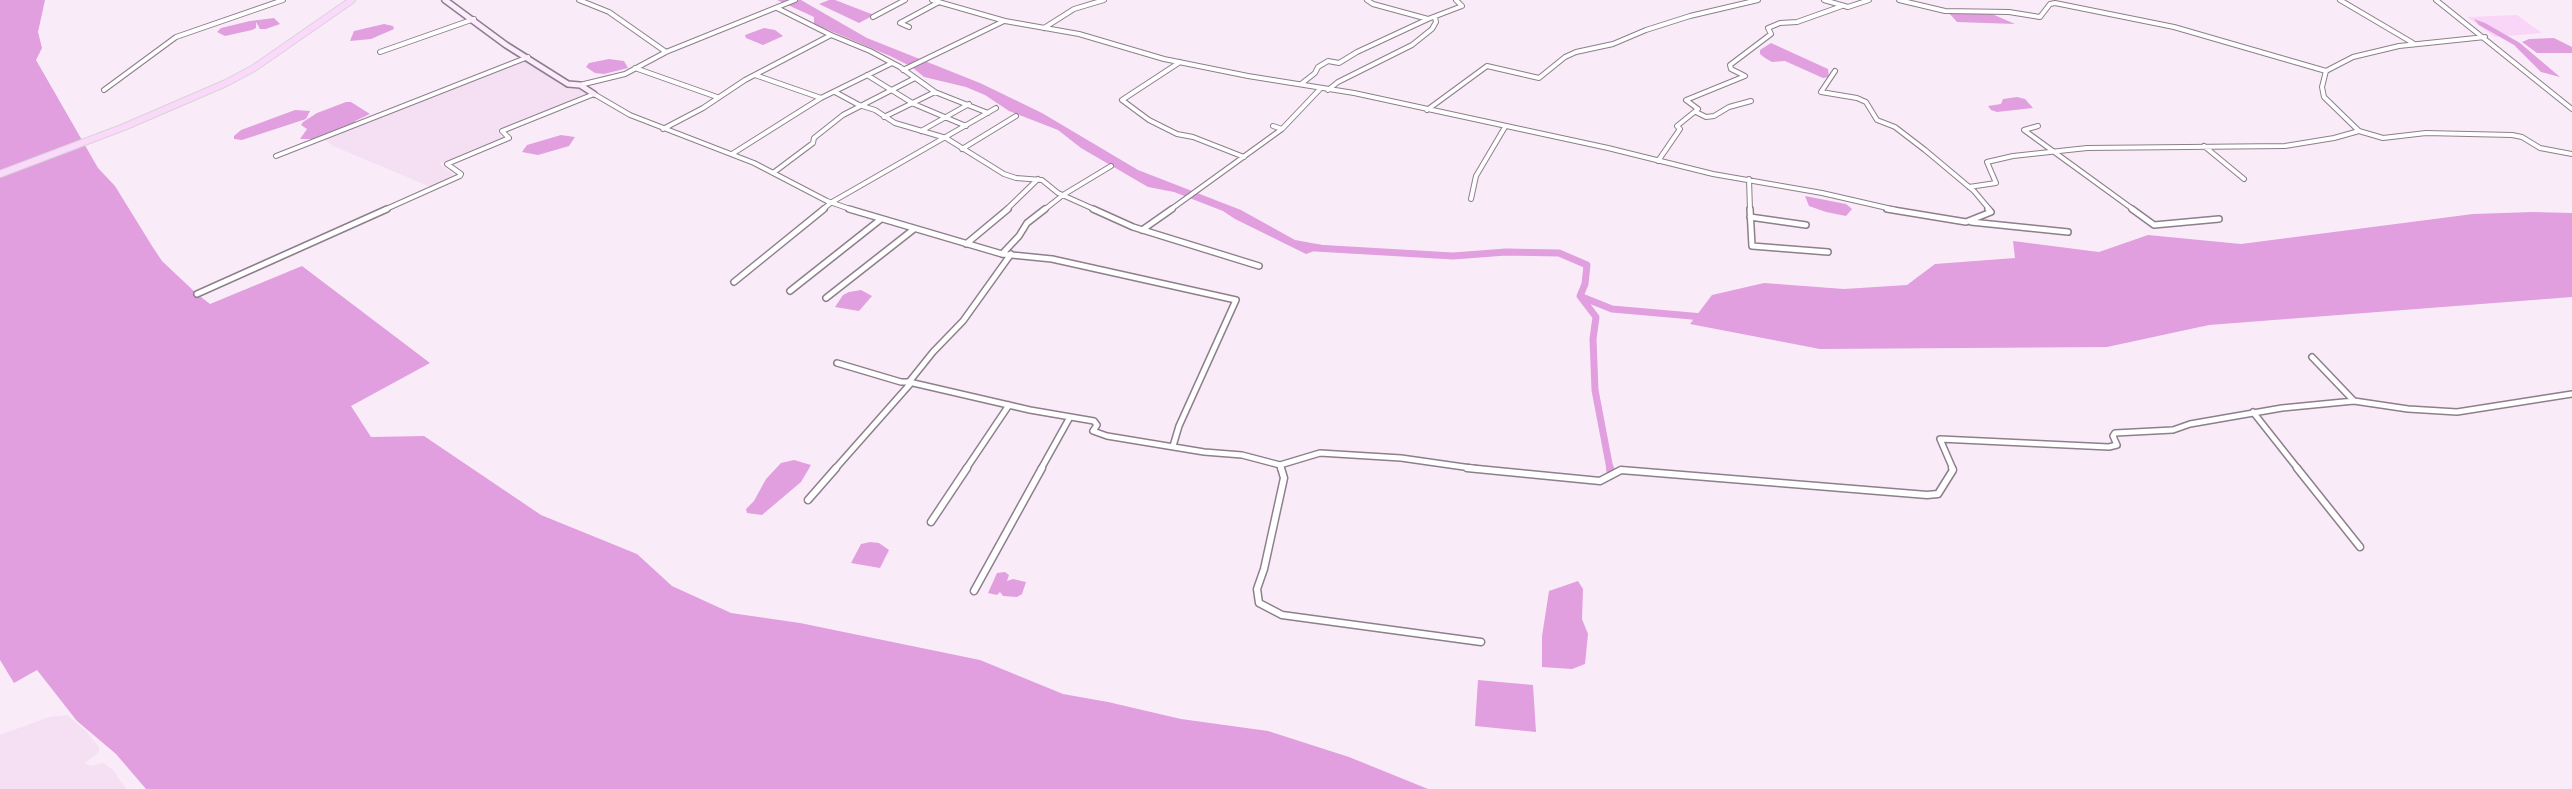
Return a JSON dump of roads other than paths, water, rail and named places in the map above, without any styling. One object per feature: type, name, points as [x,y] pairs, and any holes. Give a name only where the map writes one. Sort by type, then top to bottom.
[{"type":"main road","points":[[0,173],[221,82],[248,67],[347,0]]},
{"type":"main road","points":[[0,173],[167,110],[226,83],[254,68],[352,0]]},
{"type":"street","points":[[104,90],[176,37],[283,0]]},
{"type":"street","points":[[445,0],[474,19],[506,45],[568,84],[580,85],[614,78],[666,52],[795,0]]},
{"type":"street","points":[[579,0],[609,12],[666,52]]},
{"type":"street","points":[[873,17],[905,0]]},
{"type":"street","points":[[932,0],[1005,21],[1079,34],[1134,52],[1320,89],[1354,93],[1608,148],[1713,174],[1966,222],[2068,232]]},
{"type":"street","points":[[1044,28],[1074,9],[1104,0]]},
{"type":"street","points":[[1367,0],[1373,4],[1428,19]]},
{"type":"street","points":[[1301,84],[1315,73],[1318,67],[1328,61],[1339,63],[1357,52],[1428,19],[1462,6],[1456,0]]},
{"type":"street","points":[[1426,110],[1487,66],[1539,78],[1565,57],[1576,52],[1613,44],[1646,30],[1690,16],[1758,0]]},
{"type":"street","points":[[1824,0],[1842,6],[1856,6],[1869,0]]},
{"type":"street","points":[[1899,0],[1945,10],[2008,12],[2040,17],[2050,4],[2055,3],[2174,27],[2326,71]]},
{"type":"street","points":[[2340,0],[2414,44]]},
{"type":"street","points":[[2436,0],[2572,109]]},
{"type":"street","points":[[909,27],[900,23],[941,1]]},
{"type":"street","points":[[1696,112],[1698,109],[1686,100],[1745,76],[1731,69],[1730,65],[1770,34],[1768,28],[1780,23],[1797,22],[1842,6]]},
{"type":"street","points":[[777,8],[905,69],[935,92],[988,113]]},
{"type":"street","points":[[1328,90],[1338,82],[1412,45],[1431,29],[1436,22],[1435,17]]},
{"type":"street","points":[[380,52],[474,19]]},
{"type":"street","points":[[905,69],[1005,21]]},
{"type":"street","points":[[663,129],[703,108],[755,75],[831,35]]},
{"type":"street","points":[[2485,37],[2414,44],[2361,54],[2336,64],[2326,71],[2322,87],[2324,97],[2359,131],[2383,138],[2426,133],[2512,135],[2522,137],[2540,148],[2572,154]]},
{"type":"street","points":[[276,156],[528,57]]},
{"type":"street","points":[[1180,62],[1122,100],[1149,120],[1177,134],[1193,137],[1245,157]]},
{"type":"street","points":[[732,154],[821,98],[892,63]]},
{"type":"street","points":[[635,68],[717,97]]},
{"type":"street","points":[[1835,71],[1821,92],[1862,100],[1877,120],[1895,127],[1970,187],[1987,204],[1990,212],[1966,222]]},
{"type":"street","points":[[755,75],[821,98]]},
{"type":"street","points":[[867,75],[914,104],[966,126]]},
{"type":"street","points":[[773,173],[813,143],[814,138],[830,124],[859,105],[915,78]]},
{"type":"street","points":[[580,85],[630,115],[732,154],[832,202],[881,219],[1002,254],[1088,266],[1236,300],[1179,426],[1173,446]]},
{"type":"street","points":[[1142,230],[1282,129],[1320,89]]},
{"type":"street","points":[[835,92],[859,105],[875,110],[884,117],[946,138],[1004,174],[1016,178],[1038,179],[1063,195],[1142,230],[1259,266]]},
{"type":"street","points":[[884,117],[935,92]]},
{"type":"street","points":[[197,294],[460,176],[461,174],[447,164],[509,138],[502,131],[594,94]]},
{"type":"street","points":[[1696,112],[1706,117],[1714,116],[1729,107],[1751,101]]},
{"type":"street","points":[[921,131],[969,104]]},
{"type":"street","points":[[734,282],[832,202],[996,108]]},
{"type":"street","points":[[1658,161],[1680,129],[1677,126],[1696,112]]},
{"type":"street","points":[[962,149],[1016,116]]},
{"type":"street","points":[[1273,126],[1282,129]]},
{"type":"street","points":[[2038,126],[2024,129],[2157,227],[2219,219]]},
{"type":"street","points":[[1471,199],[1476,176],[1505,127]]},
{"type":"street","points":[[1970,187],[1996,183],[1986,164],[1988,161],[2053,151],[2285,146],[2334,138],[2359,131]]},
{"type":"street","points":[[2204,146],[2244,179]]},
{"type":"street","points":[[1002,254],[1027,223],[1063,195],[1111,166]]},
{"type":"street","points":[[966,244],[1011,206],[1038,179]]},
{"type":"street","points":[[1749,179],[1752,246],[1828,252]]},
{"type":"street","points":[[1750,217],[1806,225]]},
{"type":"street","points":[[790,291],[881,219]]},
{"type":"street","points":[[826,298],[914,229]]},
{"type":"street","points":[[808,500],[963,321],[1011,254]]},
{"type":"street","points":[[2312,357],[2354,401]]},
{"type":"street","points":[[837,363],[901,382],[1094,422],[1097,425],[1093,431],[1107,436],[1204,452],[1242,455],[1280,465],[1320,453],[1401,458],[1476,469],[1600,481],[1621,470],[1927,495],[1938,494],[1953,470],[1940,439],[2109,447],[2117,445],[2113,436],[2115,433],[2173,430],[2253,412],[2354,401],[2408,409],[2457,412],[2572,394]]},
{"type":"street","points":[[931,522],[1009,405]]},
{"type":"street","points":[[2253,412],[2360,547]]},
{"type":"street","points":[[974,591],[1070,417]]},
{"type":"street","points":[[1280,465],[1284,478],[1264,569],[1257,589],[1259,603],[1282,615],[1480,642]]},
{"type":"waterway","points":[[1315,248],[1453,256],[1506,252],[1559,253],[1587,265],[1585,284],[1580,296],[1596,317],[1593,339],[1595,390],[1610,469]]},
{"type":"waterway","points":[[1582,297],[1612,309],[1703,317]]},
{"type":"waterway","points":[[1610,468],[1611,474]]}]
